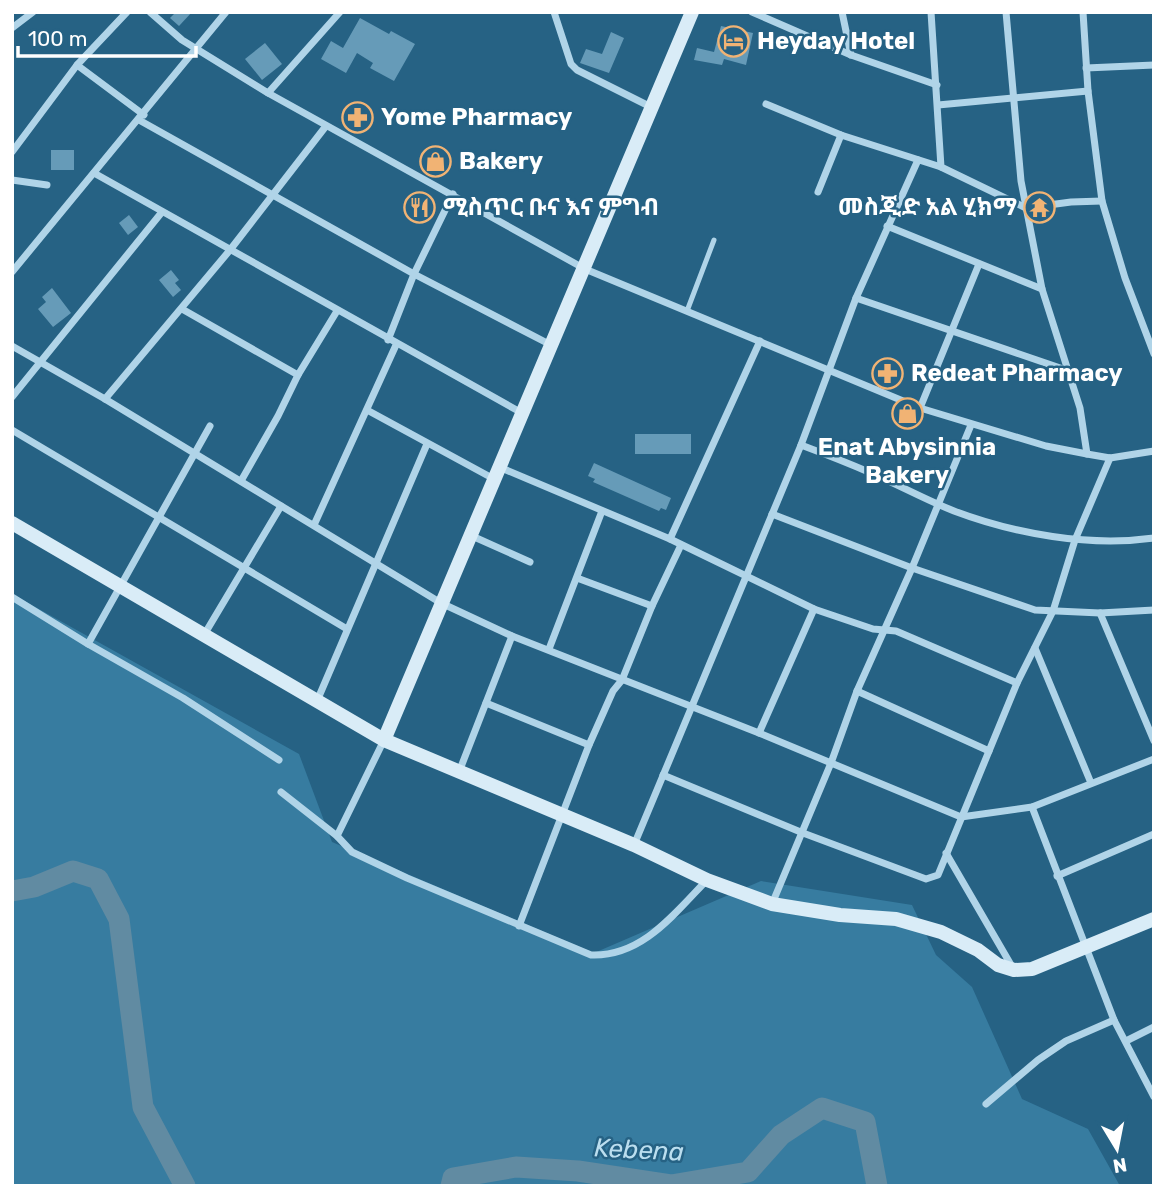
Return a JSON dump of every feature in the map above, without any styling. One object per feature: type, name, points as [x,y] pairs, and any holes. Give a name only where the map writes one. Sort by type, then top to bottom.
[{"type":"main road","points":[[384,740],[692,12]]},
{"type":"main road","points":[[12,523],[384,740],[634,845],[707,880],[772,904],[840,915],[896,919],[941,932],[978,950],[998,965],[1014,970],[1032,969],[1153,922]]},
{"type":"street","points":[[12,27],[33,12]]},
{"type":"street","points":[[12,152],[77,65],[127,12]]},
{"type":"street","points":[[150,12],[196,49],[268,93],[585,269],[920,408],[971,425],[1046,446],[1087,454],[1110,457],[1154,451]]},
{"type":"street","points":[[12,272],[226,12]]},
{"type":"street","points":[[268,93],[340,12]]},
{"type":"street","points":[[554,12],[571,64],[577,70],[651,107]]},
{"type":"street","points":[[752,12],[851,55],[937,85]]},
{"type":"street","points":[[842,12],[851,55]]},
{"type":"street","points":[[931,12],[941,167]]},
{"type":"street","points":[[1006,12],[1021,181],[1042,289],[1080,408],[1087,454]]},
{"type":"street","points":[[1083,12],[1088,91],[1102,201],[1125,278],[1154,354]]},
{"type":"street","points":[[77,65],[141,117],[414,274],[551,345]]},
{"type":"street","points":[[1086,68],[1154,65]]},
{"type":"street","points":[[938,105],[1088,91]]},
{"type":"street","points":[[766,104],[841,135],[941,167],[1026,208],[1102,201]]},
{"type":"street","points":[[106,399],[230,250],[326,126]]},
{"type":"street","points":[[818,192],[841,135]]},
{"type":"street","points":[[634,845],[802,445],[856,298],[918,160]]},
{"type":"street","points":[[94,173],[396,345],[522,413]]},
{"type":"street","points":[[12,180],[47,186]]},
{"type":"street","points":[[388,340],[414,274],[453,194]]},
{"type":"street","points":[[12,397],[162,212]]},
{"type":"street","points":[[887,226],[1042,289]]},
{"type":"street","points":[[920,408],[979,264]]},
{"type":"street","points":[[856,298],[1069,371]]},
{"type":"street","points":[[182,309],[298,374]]},
{"type":"street","points":[[241,481],[298,374],[337,311]]},
{"type":"street","points":[[670,539],[760,341]]},
{"type":"street","points":[[314,525],[396,345]]},
{"type":"street","points":[[12,346],[106,399],[441,604],[512,636],[759,733],[961,817],[1032,807],[1154,759]]},
{"type":"street","points":[[366,410],[427,444],[670,539],[814,609],[873,629],[896,631],[1017,683]]},
{"type":"street","points":[[772,904],[831,763],[857,691],[912,568],[971,425]]},
{"type":"street","points":[[88,644],[210,426]]},
{"type":"street","points":[[12,430],[347,629]]},
{"type":"street","points":[[317,702],[427,444]]},
{"type":"street","points":[[802,445],[954,511],[1010,527],[1075,540],[1154,538]]},
{"type":"street","points":[[663,775],[803,833],[926,879],[938,875],[1017,683],[1053,611],[1075,540],[1110,457]]},
{"type":"street","points":[[205,635],[281,506]]},
{"type":"street","points":[[550,649],[602,511]]},
{"type":"street","points":[[772,514],[912,568],[1035,610],[1100,613],[1154,610]]},
{"type":"street","points":[[472,536],[530,562]]},
{"type":"street","points":[[519,926],[589,745],[613,691],[622,680],[652,606],[681,545]]},
{"type":"street","points":[[578,578],[652,606]]},
{"type":"street","points":[[12,597],[183,698],[279,760]]},
{"type":"street","points":[[759,733],[814,609]]},
{"type":"street","points":[[1100,613],[1154,741]]},
{"type":"street","points":[[458,772],[512,636]]},
{"type":"street","points":[[1035,648],[1091,783]]},
{"type":"street","points":[[857,691],[989,751]]},
{"type":"street","points":[[486,703],[589,745]]},
{"type":"street","points":[[337,836],[384,740]]},
{"type":"street","points":[[281,792],[337,836],[352,852],[591,956],[623,952],[654,934],[707,880]]},
{"type":"street","points":[[1032,807],[1114,1020],[1154,1097]]},
{"type":"street","points":[[1057,876],[1154,834]]},
{"type":"street","points":[[946,853],[1014,970]]},
{"type":"street","points":[[986,1104],[1038,1060],[1066,1041],[1114,1020]]},
{"type":"street","points":[[1126,1041],[1154,1027]]},
{"type":"lane","points":[[687,311],[714,240]]},
{"type":"shaded area","points":[[12,594],[299,754],[332,842],[594,953],[761,881],[912,905],[936,955],[972,987],[1022,1099],[1088,1129],[1120,1186],[12,1186]]},
{"type":"building","points":[[176,12],[192,12],[179,26],[170,18]]},
{"type":"building","points":[[360,18],[415,44],[394,81],[370,68],[373,63],[357,53],[346,73],[321,59],[331,41],[343,48]]},
{"type":"building","name":"Heyday Hotel","points":[[721,26],[753,33],[746,65],[724,59],[722,65],[694,60],[697,48],[714,52]]},
{"type":"building","points":[[611,32],[624,38],[609,73],[580,63],[586,49],[602,54]]},
{"type":"building","points":[[265,43],[282,64],[262,80],[245,59]]},
{"type":"building","points":[[51,150],[74,150],[74,170],[51,170]]},
{"type":"building","points":[[129,215],[138,227],[128,235],[119,223]]},
{"type":"building","points":[[171,270],[179,280],[175,283],[181,290],[173,297],[159,280]]},
{"type":"building","points":[[52,288],[71,313],[53,327],[38,309],[46,302],[42,297]]},
{"type":"building","points":[[635,434],[691,434],[691,454],[635,454]]},
{"type":"building","points":[[594,463],[671,498],[666,510],[661,508],[659,511],[593,482],[595,479],[588,476]]},
{"type":"waterway","name":"Kebena","points":[[12,891],[34,887],[73,871],[98,879],[119,919],[143,1107],[185,1186]]},
{"type":"waterway","name":"Kebena","points":[[451,1186],[453,1178],[516,1167],[578,1171],[671,1185],[748,1172],[781,1135],[822,1108],[865,1122],[877,1186]]},
{"type":"place","name":"Heyday Hotel","points":[[734,41]]},
{"type":"place","name":"Yome Pharmacy","points":[[358,117]]},
{"type":"place","name":"Bakery","points":[[436,161]]},
{"type":"place","name":"ሚስጥር ቡና እና ምግብ","points":[[420,207]]},
{"type":"place","name":"መስጂድ አል ሂክማ","points":[[1040,207]]},
{"type":"place","name":"Redeat Pharmacy","points":[[888,373]]},
{"type":"place","name":"Enat Abysinnia Bakery","points":[[907,413]]}]
